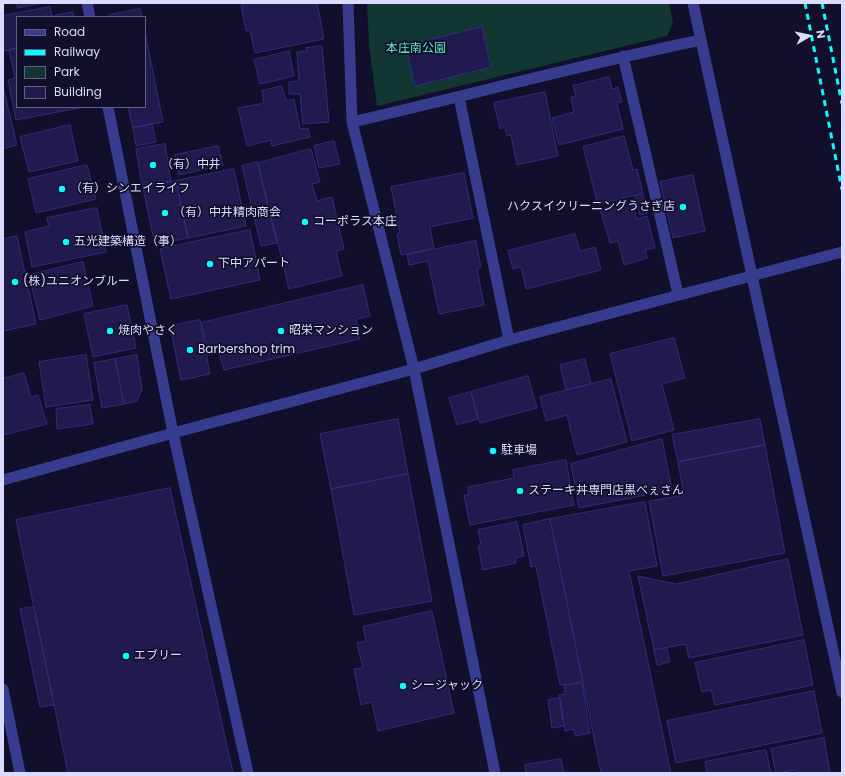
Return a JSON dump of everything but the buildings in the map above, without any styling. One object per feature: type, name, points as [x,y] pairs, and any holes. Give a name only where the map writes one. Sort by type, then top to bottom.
[{"type":"street","points":[[87,3],[90,16]]},
{"type":"street","points":[[348,3],[352,122],[414,369],[495,773]]},
{"type":"street","points":[[693,3],[842,692]]},
{"type":"street","points":[[352,122],[623,56],[701,40]]},
{"type":"street","points":[[623,56],[678,294]]},
{"type":"street","points":[[459,97],[509,340]]},
{"type":"street","points":[[108,108],[173,433],[248,773]]},
{"type":"street","points":[[3,480],[414,369],[509,340],[678,294],[842,252]]},
{"type":"street","points":[[3,689],[20,773]]},
{"type":"green space","name":"本庄南公園","points":[[367,3],[669,3],[673,22],[667,36],[377,106],[369,45]]},
{"type":"railway","points":[[805,3],[842,190]]},
{"type":"railway","points":[[822,3],[842,104]]},
{"type":"place","name":"（有）中井","points":[[153,165]]},
{"type":"place","name":"（有）シンエイライフ","points":[[62,189]]},
{"type":"place","name":"ハクスイクリーニングうさぎ店","points":[[683,207]]},
{"type":"place","name":"（有）中井精肉商会","points":[[165,213]]},
{"type":"place","name":"コーポラス本庄","points":[[305,222]]},
{"type":"place","name":"五光建築構造（事）","points":[[66,242]]},
{"type":"place","name":"下中アパート","points":[[210,264]]},
{"type":"place","name":"(株)ユニオンブルー","points":[[15,282]]},
{"type":"place","name":"焼肉やさく","points":[[110,331]]},
{"type":"place","name":"昭栄マンション","points":[[281,331]]},
{"type":"place","name":"Barbershop trim","points":[[190,350]]},
{"type":"place","name":"駐車場","points":[[493,451]]},
{"type":"place","name":"ステーキ丼専門店黒べぇさん","points":[[520,491]]},
{"type":"place","name":"エブリー","points":[[126,656]]},
{"type":"place","name":"シージャック","points":[[403,686]]}]
